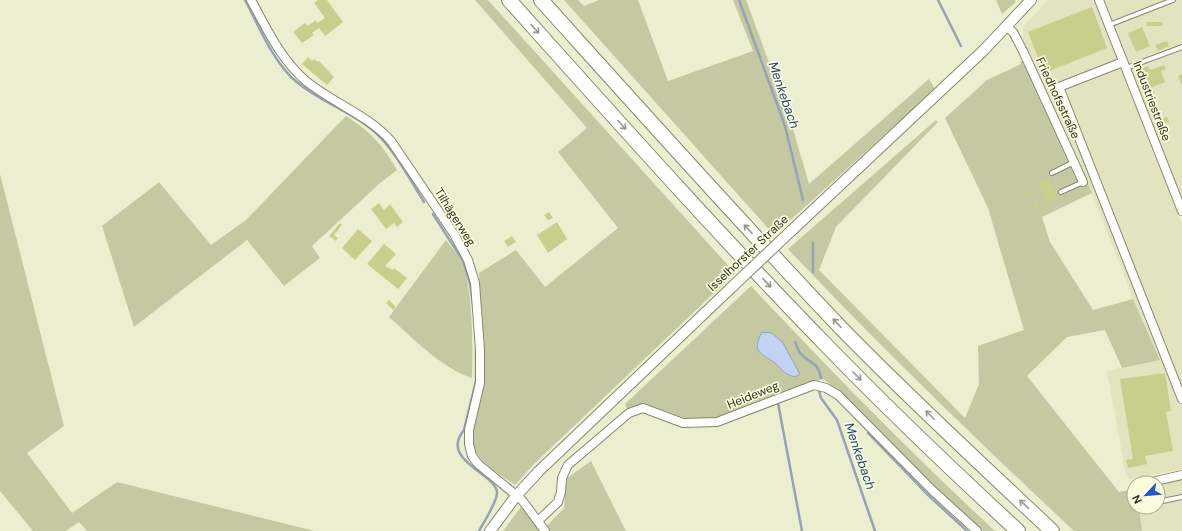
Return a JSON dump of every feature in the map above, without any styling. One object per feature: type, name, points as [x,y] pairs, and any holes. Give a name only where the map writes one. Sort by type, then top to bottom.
[{"type":"highway","points":[[509,0],[701,212],[817,335],[940,458],[1018,531]]},
{"type":"highway","points":[[541,0],[718,197],[843,329],[953,438],[1052,531]]},
{"type":"street","name":"Tilhägerweg","points":[[251,0],[274,43],[293,68],[323,93],[382,130],[454,234],[472,272],[480,350],[480,383],[469,430],[469,444],[472,456],[478,464],[516,496]]},
{"type":"street","name":"Isselhorster Straße","points":[[490,531],[516,496],[566,445],[1006,27],[1031,0]]},
{"type":"street","name":"Industriestraße","points":[[1099,0],[1182,211]]},
{"type":"street","name":"Friedhofsstraße","points":[[1006,27],[1013,32],[1023,51],[1083,182]]},
{"type":"street","points":[[1124,65],[1060,87],[1182,399]]},
{"type":"street","name":"Heideweg","points":[[538,521],[558,502],[561,492],[562,478],[568,465],[629,412],[643,408],[683,423],[716,422],[814,385],[826,388],[838,395],[932,490],[977,531]]},
{"type":"street","points":[[1166,479],[1182,475]]},
{"type":"street","points":[[516,496],[522,500],[545,531]]},
{"type":"lane","points":[[1109,25],[1173,0]]},
{"type":"lane","points":[[1124,65],[1182,47]]},
{"type":"lane","points":[[1052,173],[1074,162]]},
{"type":"lane","points":[[1061,192],[1083,182]]},
{"type":"lane","points":[[1166,500],[1182,497]]},
{"type":"shaded area","points":[[475,0],[488,0],[735,273],[533,465],[515,485],[484,462],[479,457],[472,443],[484,350],[479,273],[516,250],[545,287],[618,228],[558,152],[587,128]]},
{"type":"shaded area","points":[[564,0],[578,0],[584,6],[599,0],[638,0],[668,81],[753,51],[733,0],[746,0],[791,122],[809,184],[929,79],[935,89],[774,235]]},
{"type":"shaded area","points":[[996,0],[1015,0],[1016,2],[1002,14]]},
{"type":"shaded area","points":[[1048,0],[1094,0],[1182,224],[1182,469],[1152,475],[1126,476],[1107,371],[1160,359],[1133,299],[1092,193],[1029,57],[1022,39],[1024,26]]},
{"type":"shaded area","points":[[1105,0],[1182,0],[1182,198]]},
{"type":"shaded area","points":[[1029,57],[1092,193],[1042,217],[1050,242],[1093,310],[1133,299],[1160,360],[1122,368],[1105,330],[1067,337],[1027,376],[1119,492],[1126,491],[1126,515],[1140,515],[1142,531],[1074,531],[929,392],[788,249],[936,120],[938,122],[836,227],[819,270],[965,418],[979,384],[978,346],[1024,330],[988,208],[945,118],[987,80],[1021,64],[1020,62]]},
{"type":"shaded area","points":[[346,116],[363,128],[376,140],[397,170],[379,184],[312,246],[320,258],[284,286],[247,240],[134,327],[102,226],[159,182],[211,245],[246,220]]},
{"type":"shaded area","points":[[0,174],[64,426],[27,453],[72,513],[117,482],[315,531],[87,531],[79,522],[66,531],[33,531],[0,491]]},
{"type":"shaded area","points":[[446,240],[462,263],[466,274],[472,335],[472,378],[449,367],[428,352],[389,317]]},
{"type":"shaded area","points":[[751,286],[810,349],[932,471],[995,531],[982,531],[935,488],[842,393],[823,379],[715,418],[685,418],[644,403],[627,409],[625,404]]},
{"type":"shaded area","points":[[591,461],[626,531],[549,531],[546,527],[564,508],[567,478]]},
{"type":"shaded area","points":[[1182,479],[1182,531],[1142,531],[1140,515],[1166,515],[1166,482]]},
{"type":"shaded area","points":[[521,507],[528,511],[541,531],[503,531]]},
{"type":"water","points":[[762,332],[772,333],[783,343],[800,374],[795,377],[788,375],[775,363],[759,352],[757,345]]},
{"type":"building","points":[[318,0],[327,0],[343,22],[325,36],[319,28],[312,33],[314,35],[302,43],[293,32],[305,23],[308,26],[316,20],[317,23],[325,18],[314,3]]},
{"type":"building","points":[[1092,7],[1107,48],[1044,73],[1028,32]]},
{"type":"building","points":[[1147,22],[1162,22],[1163,26],[1147,26]]},
{"type":"building","points":[[1142,27],[1150,46],[1136,52],[1128,33]]},
{"type":"building","points":[[1167,41],[1169,46],[1158,51],[1155,45]]},
{"type":"building","points":[[308,57],[312,61],[314,59],[318,62],[319,61],[334,77],[327,85],[302,64]]},
{"type":"building","points":[[1164,65],[1166,69],[1161,71],[1165,82],[1152,87],[1155,93],[1145,96],[1143,91],[1150,88],[1144,73],[1142,73],[1140,69],[1148,66],[1150,70]]},
{"type":"building","points":[[1182,74],[1182,85],[1178,76]]},
{"type":"building","points":[[1167,117],[1169,122],[1163,124],[1161,119]]},
{"type":"building","points":[[1049,179],[1058,198],[1051,203],[1047,203],[1038,184]]},
{"type":"building","points":[[1030,189],[1033,195],[1030,197],[1027,190]]},
{"type":"building","points":[[1036,202],[1039,209],[1036,210],[1033,203]]},
{"type":"building","points":[[379,203],[384,210],[390,204],[403,222],[397,227],[394,223],[386,229],[371,209]]},
{"type":"building","points":[[549,212],[553,218],[548,220],[544,215]]},
{"type":"building","points":[[557,222],[567,239],[548,253],[537,235]]},
{"type":"building","points":[[340,223],[342,225],[334,235],[338,238],[336,241],[329,236]]},
{"type":"building","points":[[358,229],[372,241],[355,260],[342,248]]},
{"type":"building","points":[[512,236],[516,242],[508,247],[504,241]]},
{"type":"building","points":[[384,244],[396,254],[385,266],[393,270],[394,268],[407,278],[398,289],[367,264]]},
{"type":"building","points":[[389,300],[396,307],[393,310],[386,303]]},
{"type":"building","points":[[1165,373],[1171,411],[1166,412],[1173,451],[1145,456],[1147,464],[1128,468],[1126,460],[1133,459],[1120,379]]},
{"type":"waterway","points":[[245,0],[278,61],[292,78],[309,91],[357,119],[375,132],[391,150],[424,202]]},
{"type":"waterway","name":"Menkebach","points":[[739,0],[785,126],[803,200]]},
{"type":"waterway","points":[[938,0],[961,46]]},
{"type":"waterway","points":[[433,214],[463,261],[470,284],[473,304]]},
{"type":"waterway","name":"Menkebach","points":[[813,243],[813,272]]},
{"type":"waterway","name":"Menkebach","points":[[795,342],[801,354],[818,368],[821,378]]},
{"type":"waterway","points":[[476,349],[476,381],[464,430],[458,440],[458,450],[470,465],[494,485],[497,492],[493,506],[479,531]]},
{"type":"waterway","name":"Menkebach","points":[[819,391],[821,398],[837,420],[875,531]]},
{"type":"waterway","points":[[778,403],[802,531]]},
{"type":"waterway","points":[[868,433],[927,494],[967,531]]}]
